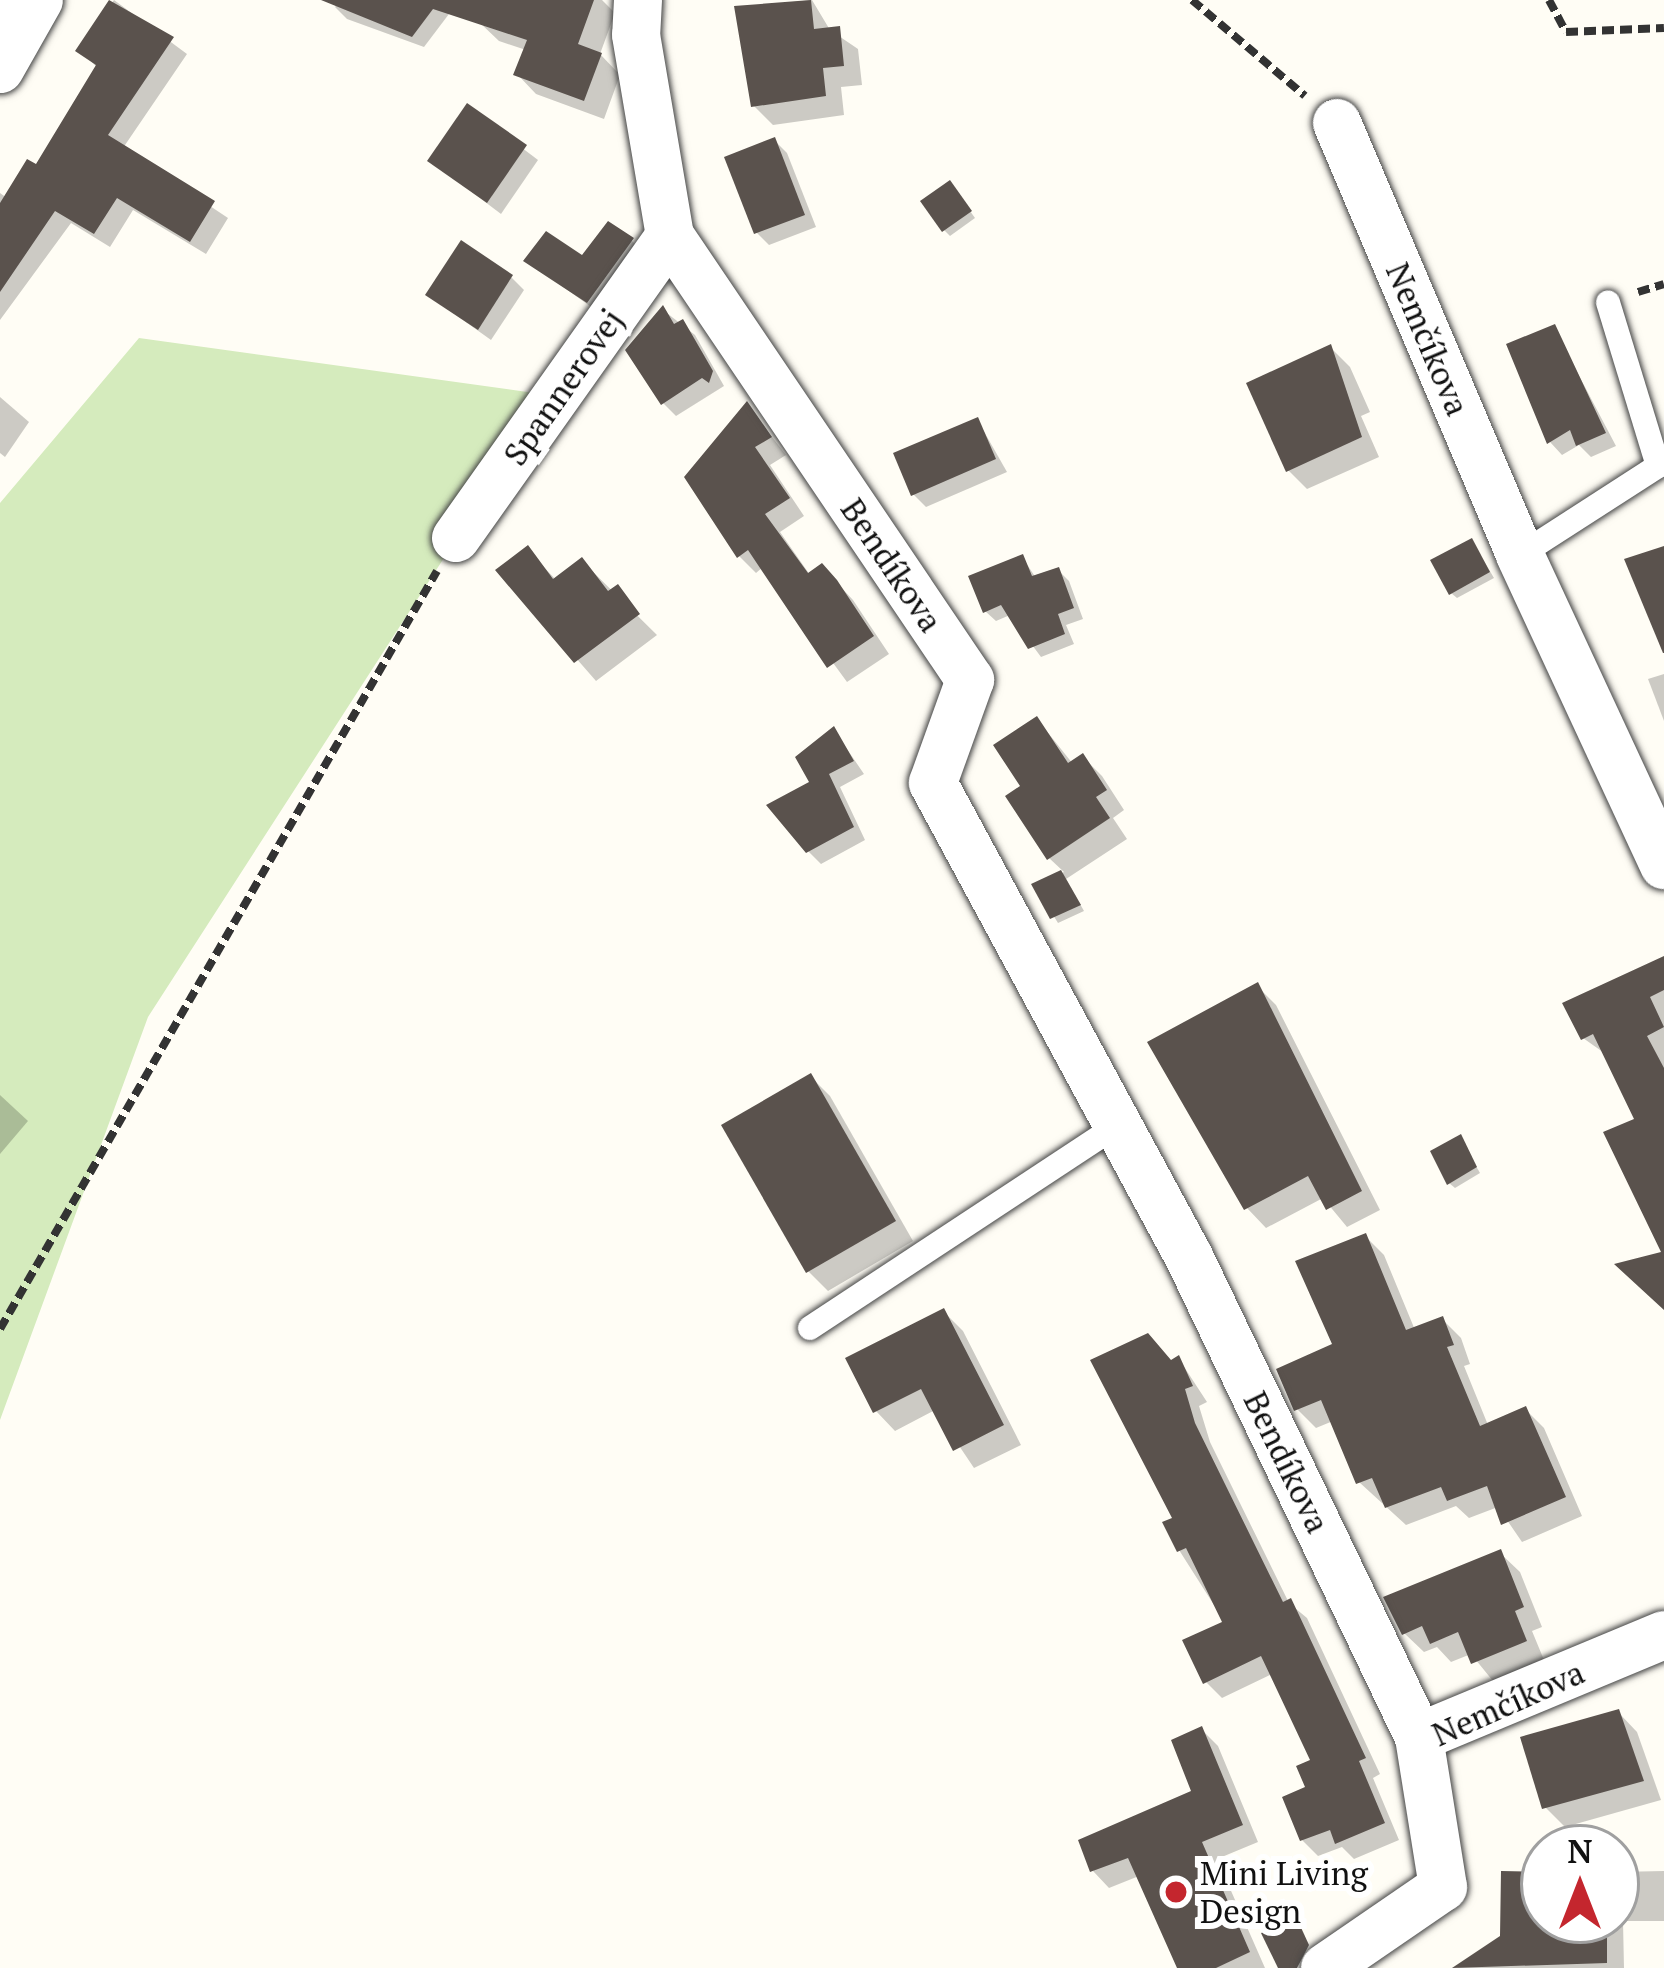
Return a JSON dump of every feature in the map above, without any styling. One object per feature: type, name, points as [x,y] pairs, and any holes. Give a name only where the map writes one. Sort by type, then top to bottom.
[{"type":"street","points":[[4,61],[39,0]]},
{"type":"street","name":"Bendíkova","points":[[638,0],[636,35],[670,236],[970,680],[933,783],[1118,1125],[1419,1737]]},
{"type":"street","name":"Nemčíkova","points":[[1336,124],[1520,555],[1664,865]]},
{"type":"street","name":"Spannerovej","points":[[456,538],[670,236]]},
{"type":"street","name":"Nemčíkova","points":[[1325,1968],[1443,1887],[1419,1737],[1664,1635]]},
{"type":"lane","points":[[0,0],[4,61]]},
{"type":"lane","points":[[1520,555],[1658,466],[1608,302]]},
{"type":"lane","points":[[810,1328],[1118,1125]]},
{"type":"path","points":[[1192,0],[1336,124]]},
{"type":"path","points":[[1549,0],[1566,32],[1664,28]]},
{"type":"path","points":[[0,1329],[456,538]]},
{"type":"green space","points":[[139,338],[549,395],[148,1017],[0,1420],[0,503]]},
{"type":"building","points":[[109,0],[174,37],[108,135],[215,201],[190,242],[117,198],[94,234],[55,211],[0,292],[0,203],[27,159],[36,164],[96,65],[75,51]]},
{"type":"building","points":[[321,0],[594,0],[578,44],[602,53],[584,101],[513,75],[527,40],[433,9],[412,37]]},
{"type":"building","points":[[811,0],[814,29],[840,26],[844,66],[823,68],[826,96],[751,107],[734,6]]},
{"type":"building","points":[[467,103],[527,145],[487,203],[427,161]]},
{"type":"building","points":[[775,137],[805,215],[754,234],[724,157]]},
{"type":"building","points":[[950,180],[972,211],[942,232],[920,201]]},
{"type":"building","points":[[608,221],[634,238],[587,303],[523,261],[546,231],[582,255]]},
{"type":"building","points":[[461,240],[513,275],[478,330],[425,295]]},
{"type":"building","points":[[663,305],[674,324],[683,319],[713,371],[709,383],[702,378],[661,405],[625,350]]},
{"type":"building","points":[[1555,324],[1606,433],[1576,446],[1570,430],[1547,444],[1506,344]]},
{"type":"building","points":[[1331,344],[1362,437],[1286,472],[1246,383]]},
{"type":"building","points":[[747,401],[772,437],[755,447],[790,498],[765,514],[808,573],[822,563],[874,636],[827,668],[748,550],[737,558],[684,477]]},
{"type":"building","points":[[978,417],[996,459],[911,496],[893,453]]},
{"type":"building","points":[[1472,538],[1490,572],[1449,595],[1430,560]]},
{"type":"building","points":[[528,545],[553,579],[582,557],[608,591],[618,584],[640,614],[574,663],[495,570]]},
{"type":"building","points":[[1664,546],[1664,653],[1663,653],[1624,559]]},
{"type":"building","points":[[1023,554],[1032,576],[1059,567],[1074,608],[1058,614],[1065,634],[1028,649],[1001,605],[983,613],[968,576]]},
{"type":"building","points":[[1037,716],[1068,763],[1083,753],[1107,790],[1096,797],[1110,818],[1047,860],[1005,796],[1020,786],[993,745]]},
{"type":"building","points":[[834,726],[854,761],[829,774],[854,827],[806,853],[766,805],[809,782],[795,757]]},
{"type":"building","points":[[1061,870],[1081,905],[1050,919],[1031,884]]},
{"type":"building","points":[[1664,956],[1664,990],[1650,997],[1664,1027],[1647,1036],[1664,1068],[1664,1310],[1614,1264],[1661,1252],[1603,1132],[1634,1119],[1593,1034],[1581,1040],[1562,1003]]},
{"type":"building","points":[[1258,982],[1362,1191],[1326,1210],[1308,1176],[1244,1210],[1147,1042]]},
{"type":"building","points":[[811,1073],[896,1221],[806,1273],[721,1125]]},
{"type":"building","points":[[1461,1134],[1477,1167],[1447,1185],[1430,1151]]},
{"type":"building","points":[[1366,1233],[1406,1330],[1443,1316],[1454,1345],[1447,1347],[1480,1426],[1526,1406],[1566,1497],[1501,1525],[1487,1486],[1447,1501],[1441,1487],[1385,1508],[1372,1478],[1356,1484],[1321,1400],[1294,1411],[1276,1369],[1332,1344],[1295,1261]]},
{"type":"building","points":[[944,1308],[1004,1425],[953,1451],[921,1389],[873,1413],[845,1358]]},
{"type":"building","points":[[1148,1333],[1171,1360],[1179,1355],[1193,1386],[1185,1389],[1195,1423],[1283,1602],[1291,1598],[1366,1758],[1359,1761],[1385,1823],[1335,1844],[1330,1830],[1300,1841],[1282,1797],[1305,1787],[1296,1766],[1310,1760],[1261,1656],[1203,1684],[1182,1640],[1222,1622],[1186,1548],[1177,1552],[1162,1522],[1172,1518],[1090,1360]]},
{"type":"building","points":[[1501,1549],[1524,1607],[1515,1611],[1527,1641],[1471,1664],[1458,1632],[1430,1644],[1422,1626],[1402,1635],[1383,1597]]},
{"type":"building","points":[[1619,1709],[1644,1781],[1542,1809],[1520,1737]]},
{"type":"building","points":[[1202,1726],[1243,1825],[1202,1842],[1250,1952],[1216,1968],[1177,1968],[1128,1858],[1090,1872],[1078,1840],[1191,1791],[1171,1740]]},
{"type":"building","points":[[1501,1871],[1520,1871],[1520,1944],[1607,1944],[1607,1963],[1452,1968],[1500,1936]]},
{"type":"building","points":[[1298,1921],[1309,1945],[1297,1968],[1278,1968],[1261,1933]]},
{"type":"place","name":"Mini Living Design","points":[[1176,1892]]}]
